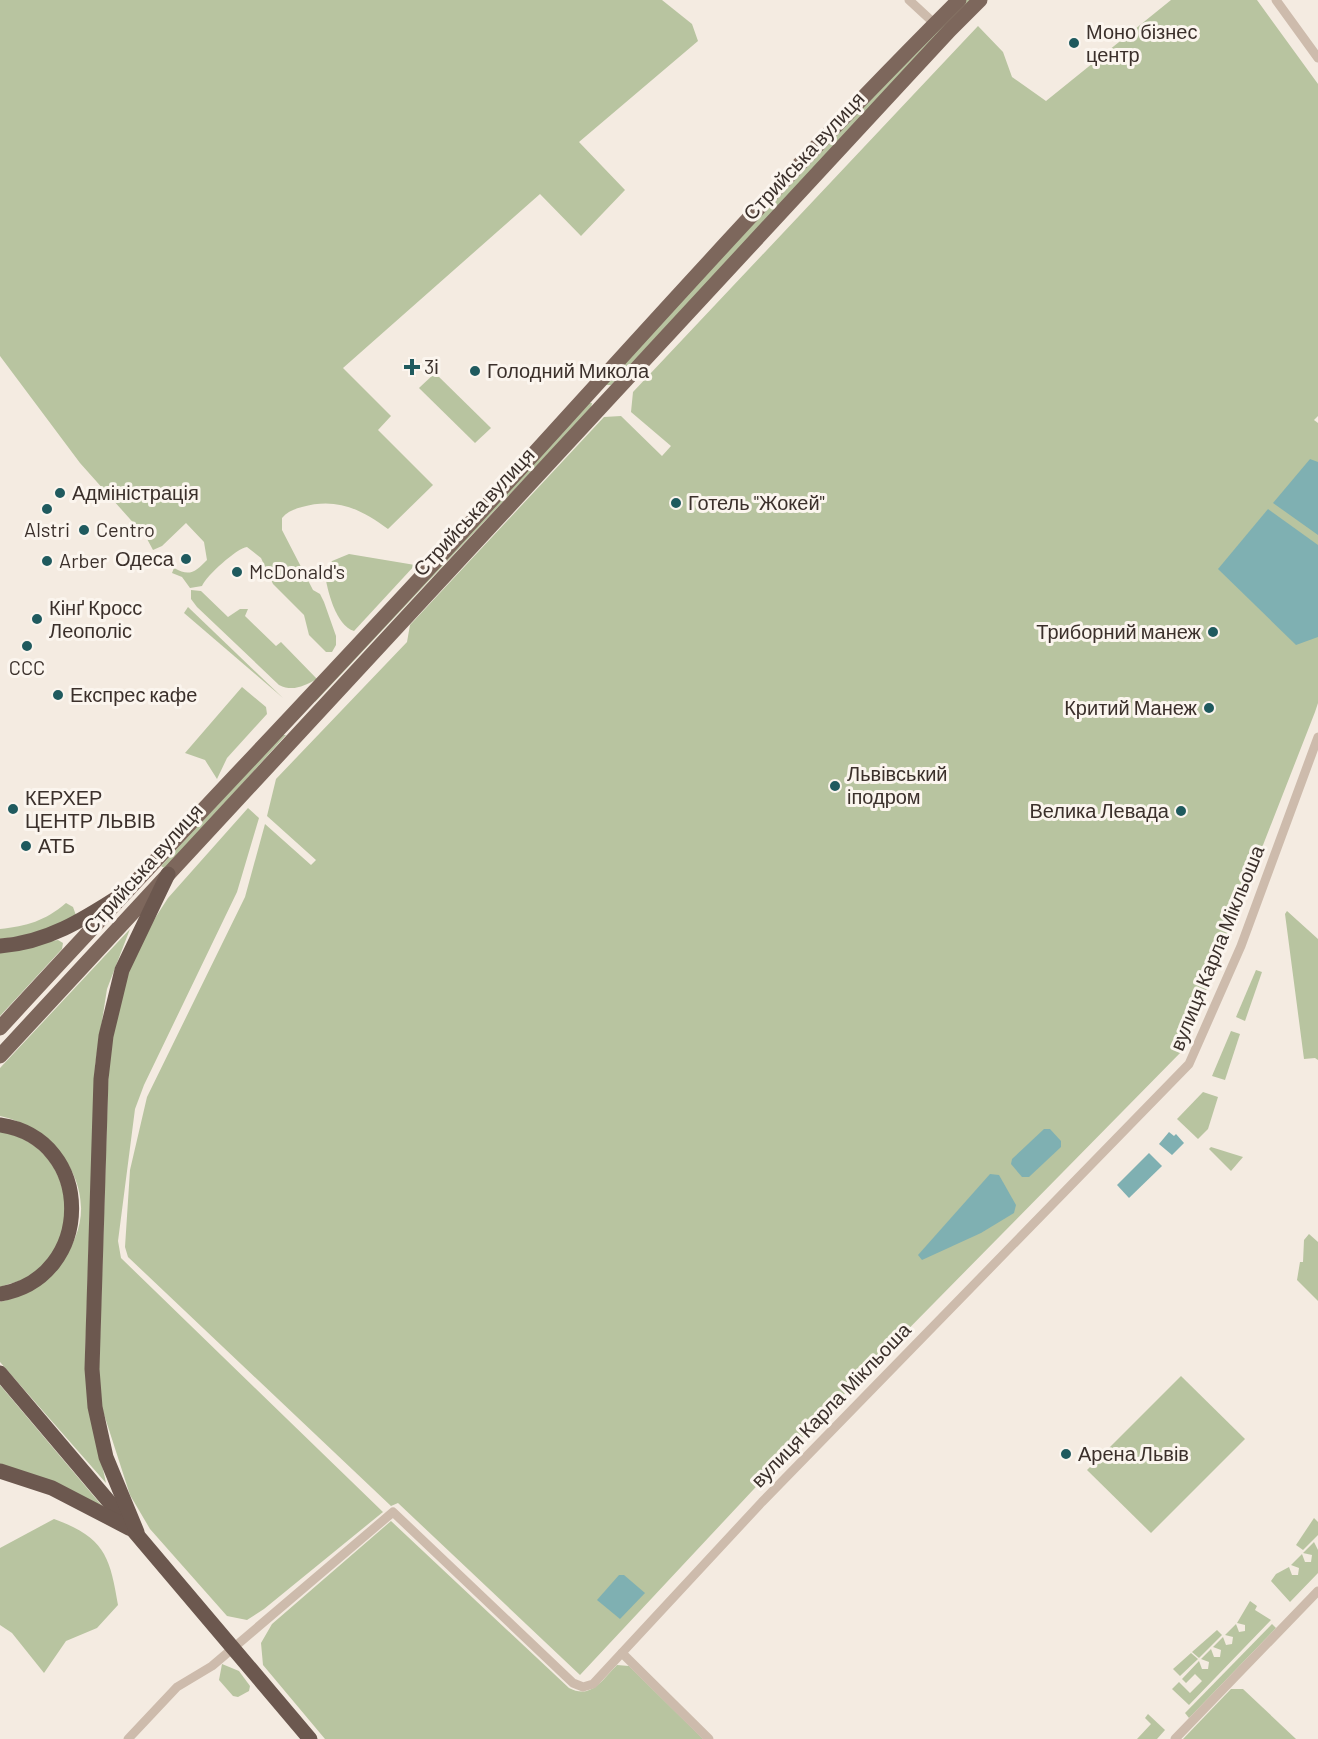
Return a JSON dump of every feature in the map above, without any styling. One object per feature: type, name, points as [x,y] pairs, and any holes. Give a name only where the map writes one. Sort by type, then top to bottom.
[{"type":"highway","points":[[137,1532],[106,1456],[95,1407],[92,1369],[100,1079],[111,1005],[122,970],[168,874]]},
{"type":"highway","points":[[0,946],[48,937],[79,922],[123,894]]},
{"type":"highway","points":[[0,1125],[22,1132],[48,1149],[64,1174],[73,1204],[69,1236],[53,1262],[24,1287],[0,1294]]},
{"type":"highway","points":[[0,1373],[310,1739]]},
{"type":"highway","points":[[0,1471],[52,1488],[137,1532]]},
{"type":"main road","name":"Стрийська вулиця","points":[[0,1056],[168,874],[532,454],[959,0]]},
{"type":"main road","name":"Стрийська вулиця","points":[[0,1028],[123,894],[303,717],[980,0]]},
{"type":"street","points":[[909,0],[935,24]]},
{"type":"street","points":[[1276,0],[1318,58]]},
{"type":"street","name":"вулиця Карла Мікльоша","points":[[233,1647],[393,1512],[573,1683],[583,1687],[592,1684],[762,1502],[1189,1064],[1241,946],[1318,737]]},
{"type":"street","points":[[1175,1739],[1318,1591]]},
{"type":"street","points":[[129,1739],[177,1687],[212,1666],[233,1647]]},
{"type":"street","points":[[622,1653],[709,1739]]},
{"type":"green space","points":[[0,0],[662,0],[692,24],[698,41],[579,142],[625,190],[581,236],[540,194],[343,368],[391,416],[378,430],[433,485],[388,529],[358,511],[337,504],[314,504],[302,507],[282,518],[282,530],[313,590],[320,594],[324,602],[336,636],[336,645],[332,652],[326,652],[309,635],[304,615],[273,584],[261,558],[247,547],[222,563],[202,586],[190,588],[182,577],[172,573],[174,568],[188,573],[192,572],[203,564],[207,560],[204,542],[186,523],[162,546],[153,550],[146,537],[80,463],[0,356]]},
{"type":"green space","points":[[965,0],[973,0],[611,385],[606,385],[606,380]]},
{"type":"green space","name":"Львівський іподром","points":[[1171,0],[1257,0],[1318,84],[1318,416],[1314,420],[1318,423],[1318,703],[1315,712],[1183,1050],[811,1428],[580,1675],[398,1503],[391,1506],[128,1257],[125,1247],[130,1170],[147,1097],[245,897],[265,824],[311,865],[316,860],[267,816],[276,779],[407,642],[410,625],[604,417],[621,416],[662,456],[671,446],[631,412],[633,392],[978,26],[1003,52],[1012,77],[1046,101]]},
{"type":"green space","points":[[435,373],[491,428],[475,443],[419,388]]},
{"type":"green space","points":[[589,403],[592,403],[591,408],[315,702],[316,697]]},
{"type":"green space","points":[[349,554],[415,565],[354,631],[348,628],[337,615],[330,598],[325,574],[332,561]]},
{"type":"green space","points":[[191,590],[201,591],[228,617],[240,609],[248,609],[245,616],[276,646],[281,642],[317,679],[294,688],[279,685],[197,607],[191,599]]},
{"type":"green space","points":[[188,607],[283,698],[184,613]]},
{"type":"green space","points":[[242,687],[266,707],[267,714],[227,758],[217,779],[205,760],[185,753]]},
{"type":"green space","points":[[282,735],[286,735],[166,869],[161,866]]},
{"type":"green space","points":[[248,808],[259,818],[237,892],[144,1085],[135,1109],[118,1241],[121,1258],[383,1512],[264,1609],[247,1620],[227,1616],[150,1529],[130,1495],[101,1405],[99,1368],[109,1058],[116,1007],[139,943],[168,898]]},
{"type":"green space","points":[[66,903],[73,907],[77,918],[45,933],[0,939],[0,929],[35,922]]},
{"type":"green space","points":[[1287,911],[1318,939],[1318,1060],[1304,1059],[1285,914]]},
{"type":"green space","points":[[130,929],[107,989],[95,1066],[85,1360],[89,1406],[106,1483],[0,1362],[0,1302],[25,1291],[59,1261],[73,1243],[81,1217],[80,1197],[75,1178],[66,1160],[37,1132],[19,1122],[0,1116],[0,1068]]},
{"type":"green space","points":[[58,940],[63,943],[62,949],[0,1016],[0,950]]},
{"type":"green space","points":[[1256,970],[1262,972],[1245,1021],[1236,1017]]},
{"type":"green space","points":[[1231,1031],[1240,1034],[1225,1080],[1212,1076]]},
{"type":"green space","points":[[1203,1092],[1218,1097],[1208,1129],[1198,1139],[1177,1119]]},
{"type":"green space","points":[[0,1131],[27,1141],[45,1156],[56,1171],[65,1207],[58,1243],[48,1259],[31,1275],[0,1287]]},
{"type":"green space","points":[[1211,1147],[1243,1157],[1231,1171],[1209,1149]]},
{"type":"green space","points":[[1309,1234],[1318,1242],[1318,1301],[1297,1280],[1300,1262],[1303,1262],[1304,1240]]},
{"type":"green space","points":[[1181,1376],[1245,1439],[1151,1533],[1087,1470]]},
{"type":"green space","points":[[0,1385],[103,1507],[0,1465]]},
{"type":"green space","points":[[1314,1518],[1318,1522],[1318,1535],[1303,1550],[1296,1545]]},
{"type":"green space","points":[[54,1519],[84,1533],[102,1550],[112,1573],[118,1605],[97,1628],[66,1641],[44,1673],[12,1633],[0,1625],[0,1548]]},
{"type":"green space","points":[[391,1521],[569,1688],[577,1691],[590,1690],[617,1665],[629,1666],[703,1739],[325,1739],[263,1665],[261,1643],[272,1624]]},
{"type":"green space","points":[[1314,1542],[1318,1550],[1318,1573],[1290,1602],[1271,1581],[1276,1574],[1289,1567],[1292,1575],[1298,1575],[1299,1568],[1291,1565],[1302,1554],[1305,1562],[1311,1562],[1312,1555],[1303,1553]]},
{"type":"green space","points":[[1250,1601],[1257,1606],[1255,1610],[1271,1620],[1189,1705],[1172,1689],[1179,1682],[1190,1693],[1202,1681],[1195,1674],[1186,1683],[1182,1679],[1199,1661],[1202,1669],[1208,1669],[1209,1662],[1201,1659],[1211,1649],[1214,1657],[1220,1657],[1221,1650],[1213,1647],[1223,1637],[1226,1645],[1232,1644],[1233,1637],[1225,1635],[1236,1624],[1239,1632],[1245,1631],[1245,1625],[1237,1623]]},
{"type":"green space","points":[[1272,1624],[1276,1628],[1189,1718],[1185,1713]]},
{"type":"green space","points":[[1217,1630],[1222,1635],[1199,1658],[1192,1652]]},
{"type":"green space","points":[[1191,1653],[1198,1659],[1180,1676],[1173,1669]]},
{"type":"green space","points":[[222,1664],[239,1671],[250,1686],[249,1691],[238,1697],[233,1696],[219,1680]]},
{"type":"green space","points":[[1231,1689],[1243,1689],[1296,1739],[1183,1739]]},
{"type":"green space","points":[[1148,1714],[1165,1730],[1157,1739],[1137,1739],[1151,1724],[1145,1718]]},
{"type":"water","points":[[1310,459],[1318,462],[1318,535],[1273,503]]},
{"type":"water","points":[[1268,509],[1318,545],[1318,637],[1296,645],[1218,569]]},
{"type":"water","points":[[1044,1129],[1050,1129],[1061,1141],[1061,1147],[1029,1177],[1022,1177],[1011,1164],[1012,1159]]},
{"type":"water","points":[[1169,1132],[1174,1136],[1176,1134],[1184,1143],[1172,1155],[1159,1144]]},
{"type":"water","points":[[1149,1153],[1162,1166],[1129,1198],[1117,1185]]},
{"type":"water","points":[[990,1174],[999,1175],[1016,1205],[1014,1213],[981,1233],[922,1260],[918,1255]]},
{"type":"water","points":[[619,1575],[624,1575],[645,1593],[620,1619],[597,1600]]},
{"type":"place","name":"Моно бізнес центр","points":[[1074,43]]},
{"type":"place","name":"3і","points":[[412,367]]},
{"type":"place","name":"Голодний Микола","points":[[475,371]]},
{"type":"place","name":"Адміністрація","points":[[60,493]]},
{"type":"place","name":"Готель \"Жокей\"","points":[[676,503]]},
{"type":"place","name":"Alstri","points":[[47,509]]},
{"type":"place","name":"Centro","points":[[84,530]]},
{"type":"place","name":"Одеса","points":[[186,559]]},
{"type":"place","name":"Arber","points":[[47,561]]},
{"type":"place","name":"McDonald's","points":[[237,572]]},
{"type":"place","name":"Кінґ Кросс Леополіс","points":[[37,619]]},
{"type":"place","name":"Триборний манеж","points":[[1213,632]]},
{"type":"place","name":"CCC","points":[[27,646]]},
{"type":"place","name":"Експрес кафе","points":[[58,695]]},
{"type":"place","name":"Критий Манеж","points":[[1209,708]]},
{"type":"place","name":"Львівський іподром","points":[[835,786]]},
{"type":"place","name":"КЕРХЕР ЦЕНТР ЛЬВІВ","points":[[13,809]]},
{"type":"place","name":"Велика Левада","points":[[1181,811]]},
{"type":"place","name":"АТБ","points":[[26,846]]},
{"type":"place","name":"Арена Львів","points":[[1066,1454]]}]
